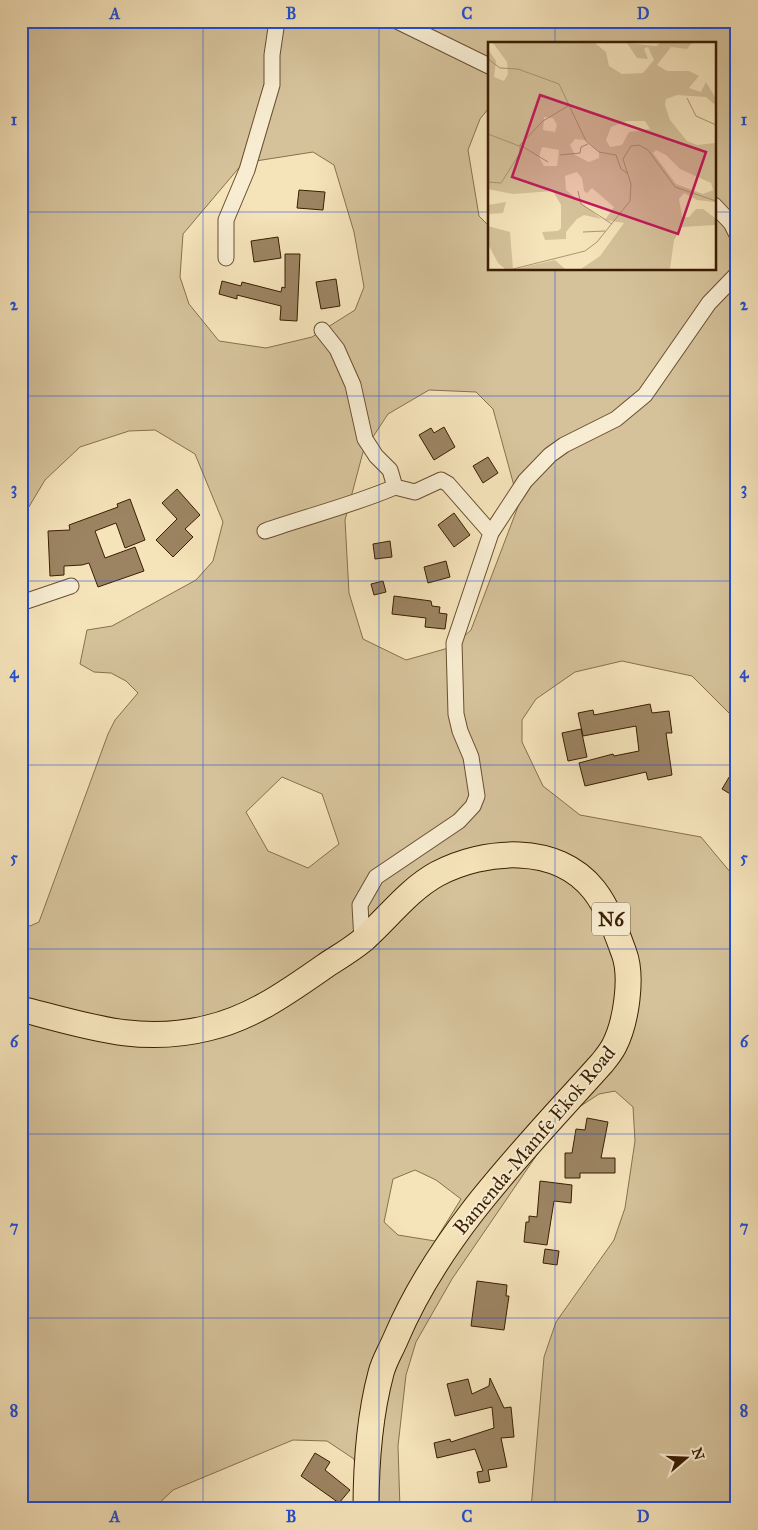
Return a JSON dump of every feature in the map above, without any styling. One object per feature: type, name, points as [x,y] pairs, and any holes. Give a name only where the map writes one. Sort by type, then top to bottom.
[{"type":"highway","name":"Bamenda-Mamfe Ekok Road","points":[[21,1008],[100,1030],[141,1036],[210,1028],[278,998],[362,941],[414,891],[436,874],[466,862],[509,854],[545,858],[571,869],[593,889],[613,923],[626,958],[627,1002],[614,1046],[602,1063],[490,1191],[444,1249],[404,1319],[382,1371],[374,1401],[366,1456],[366,1509]]},
{"type":"street","points":[[226,258],[226,220],[247,170],[272,85],[272,55],[277,21]]},
{"type":"street","points":[[397,21],[488,66]]},
{"type":"street","points":[[716,208],[731,223],[737,235]]},
{"type":"street","points":[[362,941],[360,905],[376,877],[459,821],[473,806],[476,796],[471,758],[460,731],[456,714],[454,643],[491,533],[525,482],[550,455],[564,445],[616,419],[645,395],[709,303],[737,274]]},
{"type":"street","points":[[322,330],[337,349],[353,385],[365,439],[376,456],[390,470],[395,488]]},
{"type":"street","points":[[264,531],[320,512],[365,500],[395,488],[416,492],[441,480],[448,484],[491,533]]},
{"type":"street","points":[[21,603],[71,586]]},
{"type":"shaded area","points":[[21,21],[737,21],[737,721],[692,676],[622,661],[575,672],[536,699],[522,720],[522,742],[543,786],[580,815],[701,837],[731,873],[737,888],[737,1509],[531,1509],[544,1357],[556,1322],[614,1240],[625,1208],[635,1141],[633,1107],[615,1091],[599,1094],[570,1113],[547,1140],[452,1279],[416,1342],[406,1375],[398,1446],[400,1509],[354,1509],[360,1491],[354,1459],[327,1441],[293,1440],[173,1490],[153,1509],[21,1509],[21,922],[30,926],[39,922],[108,734],[115,720],[138,693],[126,681],[111,673],[94,672],[80,664],[87,630],[112,626],[196,580],[213,561],[223,522],[195,454],[155,430],[129,431],[80,447],[45,480],[21,520]],"holes":[[[313,152],[334,165],[354,232],[364,287],[355,310],[312,337],[266,348],[219,341],[189,304],[180,277],[183,234],[243,163]],[[429,390],[476,392],[493,409],[519,504],[471,630],[452,647],[406,660],[363,639],[349,593],[345,520],[363,452],[388,414]],[[282,777],[322,794],[339,844],[308,868],[268,851],[246,812]],[[415,1170],[436,1180],[461,1199],[435,1241],[398,1235],[384,1222],[393,1179]]]},
{"type":"building","points":[[299,190],[325,192],[323,210],[297,208]]},
{"type":"building","points":[[278,237],[281,258],[254,262],[251,241]]},
{"type":"building","points":[[285,254],[300,254],[297,321],[280,320],[281,306],[237,295],[237,299],[219,294],[222,281],[241,286],[242,282],[281,292],[282,287],[285,288]]},
{"type":"building","points":[[336,279],[340,306],[321,309],[316,282]]},
{"type":"building","points":[[444,427],[455,447],[434,460],[419,435],[431,428],[434,433]]},
{"type":"building","points":[[488,457],[498,473],[483,483],[473,466]]},
{"type":"building","points":[[177,489],[200,515],[185,529],[193,537],[173,557],[156,540],[177,519],[162,503]]},
{"type":"building","points":[[130,499],[145,540],[125,548],[116,523],[95,531],[105,558],[135,547],[144,571],[98,587],[89,563],[64,566],[64,575],[50,576],[48,531],[70,530],[69,525],[118,507],[117,504]]},
{"type":"building","points":[[454,513],[470,535],[454,547],[438,525]]},
{"type":"building","points":[[390,541],[392,557],[375,559],[373,544]]},
{"type":"building","points":[[446,561],[450,577],[428,583],[424,567]]},
{"type":"building","points":[[383,581],[386,592],[374,595],[371,584]]},
{"type":"building","points":[[394,596],[431,601],[432,606],[440,607],[439,613],[447,614],[445,629],[425,627],[426,618],[392,614]]},
{"type":"building","points":[[650,704],[652,713],[669,711],[672,733],[666,733],[672,775],[648,780],[646,772],[585,786],[579,763],[613,754],[614,756],[639,751],[636,726],[583,736],[578,713],[593,710],[594,715]]},
{"type":"building","points":[[581,729],[587,757],[568,761],[562,733]]},
{"type":"building","points":[[737,764],[737,798],[722,789]]},
{"type":"building","points":[[587,1118],[608,1122],[601,1158],[615,1158],[615,1173],[580,1173],[580,1178],[565,1178],[565,1153],[572,1153],[576,1129],[585,1130]]},
{"type":"building","points":[[540,1181],[572,1185],[571,1203],[554,1201],[547,1245],[524,1242],[526,1222],[529,1222],[529,1216],[537,1217]]},
{"type":"building","points":[[545,1249],[559,1251],[557,1265],[543,1263]]},
{"type":"building","points":[[477,1281],[507,1285],[506,1296],[509,1296],[504,1330],[471,1326]]},
{"type":"building","points":[[490,1378],[504,1408],[511,1407],[514,1437],[501,1438],[507,1467],[488,1470],[490,1481],[479,1483],[477,1472],[483,1471],[475,1449],[437,1458],[434,1443],[450,1439],[451,1442],[494,1428],[492,1407],[455,1416],[447,1384],[468,1379],[472,1394],[489,1386]]},
{"type":"building","points":[[315,1453],[330,1462],[325,1470],[350,1490],[339,1503],[301,1476]]}]
